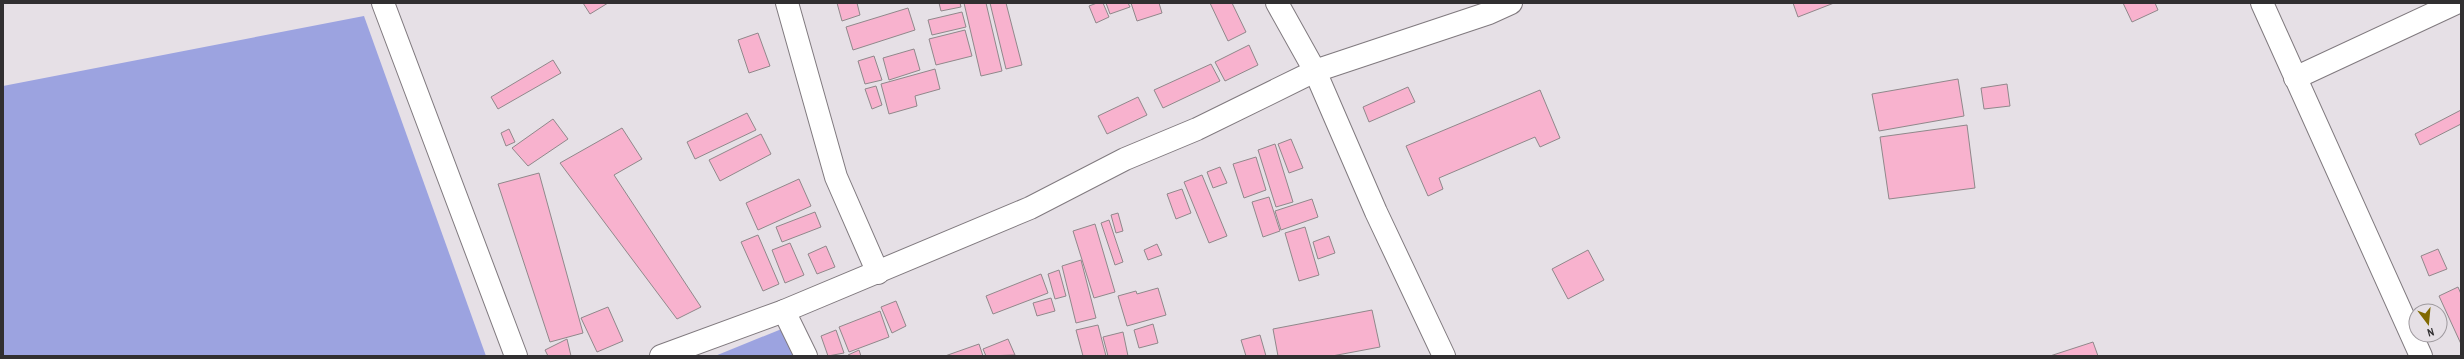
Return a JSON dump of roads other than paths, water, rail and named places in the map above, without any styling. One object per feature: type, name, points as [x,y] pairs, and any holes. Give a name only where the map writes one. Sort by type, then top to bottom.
[{"type":"street","points":[[383,3],[516,356]]},
{"type":"street","points":[[787,3],[836,177],[878,273]]},
{"type":"street","points":[[1277,3],[1315,71],[1376,212],[1444,356]]},
{"type":"street","points":[[661,356],[784,311],[878,273],[1030,208],[1125,158],[1197,129],[1315,71],[1489,13],[1511,3]]},
{"type":"street","points":[[2262,3],[2421,356]]},
{"type":"street","points":[[2295,78],[2456,3]]},
{"type":"street","points":[[784,311],[806,356]]},
{"type":"water","points":[[364,16],[486,356],[3,356],[3,86]]},
{"type":"water","points":[[784,328],[795,356],[715,356]]}]
